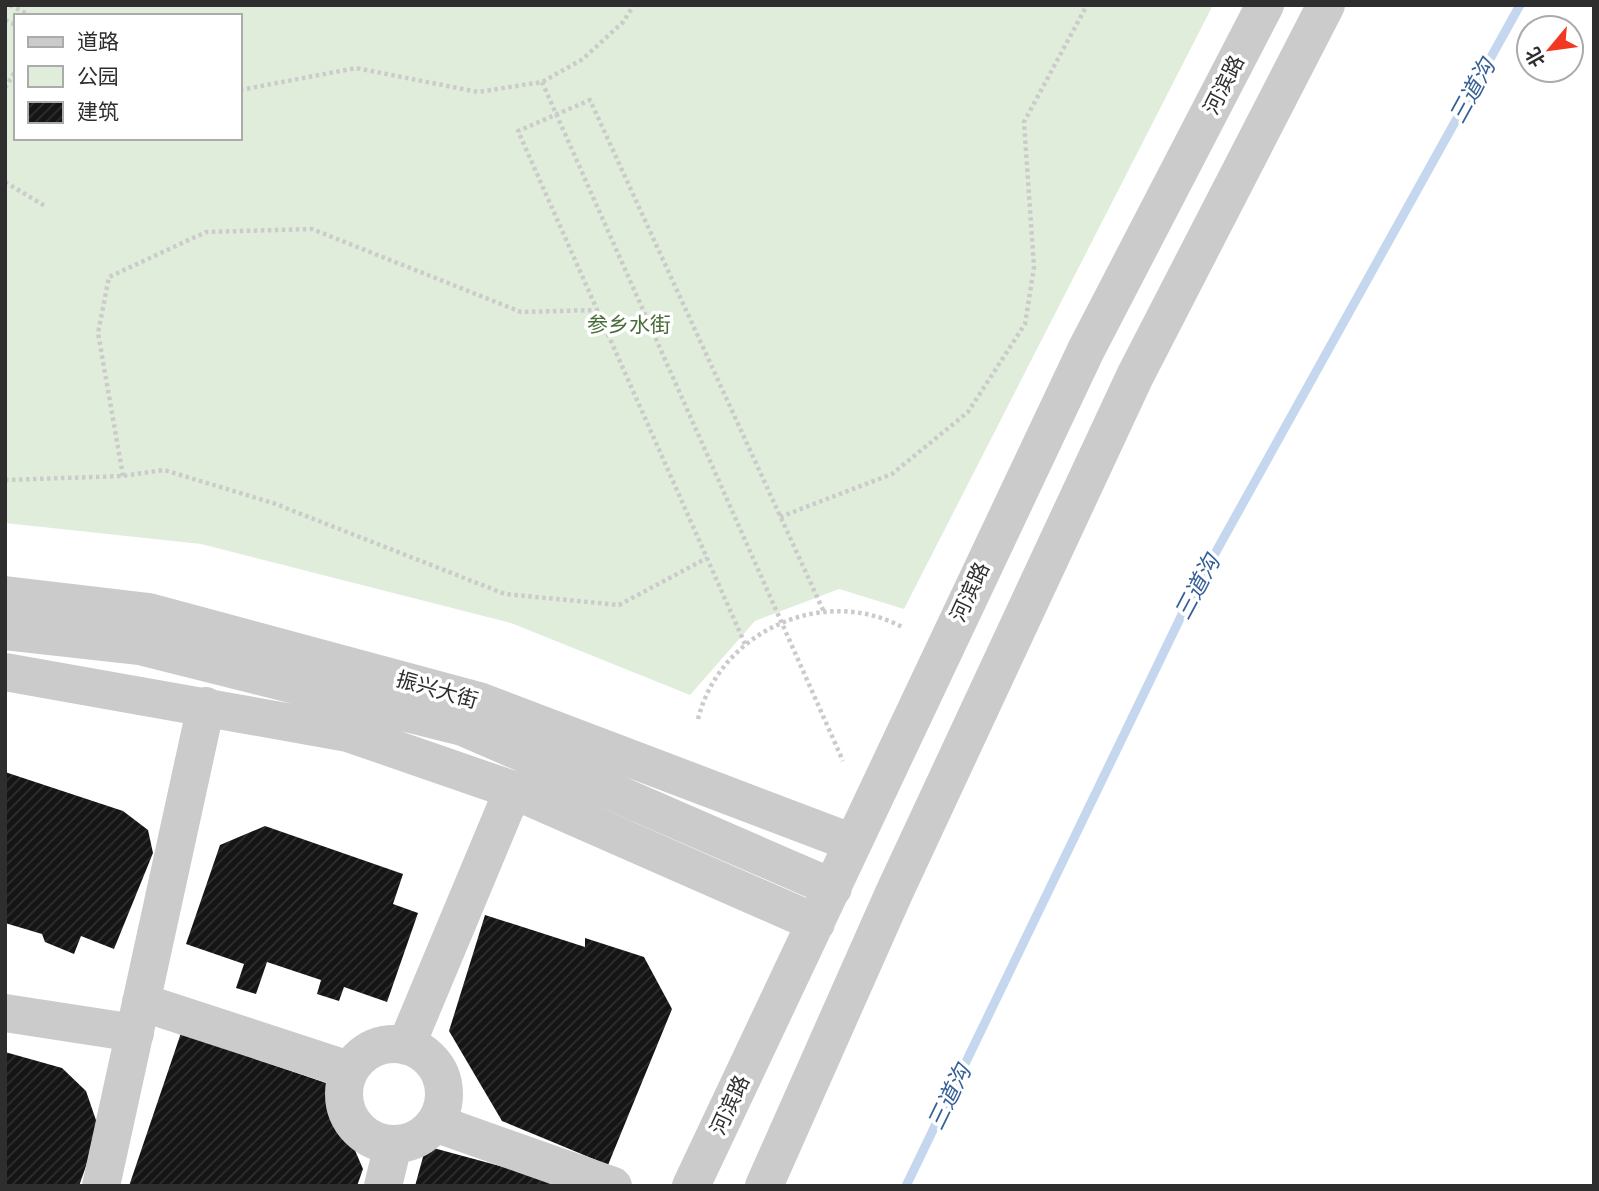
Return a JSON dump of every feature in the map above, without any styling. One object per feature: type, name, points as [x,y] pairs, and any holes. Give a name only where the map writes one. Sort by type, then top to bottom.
[{"type":"street","name":"河滨路","points":[[691,1186],[1086,350],[1265,5]]},
{"type":"street","points":[[764,1186],[894,893],[1135,376],[1326,5]]},
{"type":"street","name":"振兴大街","points":[[5,596],[149,612],[479,701],[853,843]]},
{"type":"street","name":"振兴大街","points":[[5,631],[140,646],[463,727],[833,888]]},
{"type":"street","points":[[5,672],[348,733],[513,790],[816,923]]},
{"type":"street","points":[[101,1186],[206,706]]},
{"type":"street","points":[[406,1046],[513,790]]},
{"type":"street","points":[[5,1013],[138,1017],[349,1070]]},
{"type":"street","points":[[376,1046],[406,1046],[427,1056],[439,1071],[444,1088],[443,1107],[435,1124],[424,1135],[409,1143],[393,1145],[377,1142],[362,1134],[351,1121],[345,1107],[344,1088],[349,1070],[360,1056],[376,1046]]},
{"type":"street","points":[[435,1124],[613,1186]]},
{"type":"street","points":[[383,1186],[393,1145]]},
{"type":"path","points":[[10,5],[27,14]]},
{"type":"path","points":[[242,90],[356,68],[478,92],[542,82],[583,60],[623,22],[634,5]]},
{"type":"path","points":[[780,517],[892,474],[968,412],[1025,324],[1034,267],[1024,122],[1087,5]]},
{"type":"path","points":[[542,82],[843,761]]},
{"type":"path","points":[[745,644],[518,131],[590,100],[824,612]]},
{"type":"path","points":[[5,182],[45,206]]},
{"type":"path","points":[[123,476],[98,332],[109,277],[206,232],[312,229],[521,312],[597,310]]},
{"type":"path","points":[[5,480],[123,476],[164,470],[273,503],[505,594],[619,605],[707,558]]},
{"type":"path","points":[[698,719],[711,685],[726,662],[745,644],[781,622],[824,612],[869,614],[904,628]]},
{"type":"green space","name":"参乡水街","points":[[5,5],[1213,5],[904,609],[839,589],[755,621],[690,695],[511,623],[201,544],[5,523]]},
{"type":"building","points":[[5,772],[123,811],[148,830],[153,853],[114,949],[81,936],[74,954],[45,942],[42,934],[5,923]]},
{"type":"building","points":[[265,826],[403,874],[393,904],[418,913],[387,1002],[344,987],[339,1001],[317,994],[321,980],[267,962],[256,994],[236,988],[244,964],[186,944],[220,845]]},
{"type":"building","points":[[485,915],[585,947],[585,938],[644,957],[672,1009],[608,1165],[502,1121],[449,1031]]},
{"type":"building","points":[[181,1033],[326,1083],[363,1169],[357,1186],[129,1186]]},
{"type":"building","points":[[5,1052],[62,1068],[86,1091],[99,1129],[79,1186],[5,1186]]},
{"type":"building","points":[[426,1146],[570,1185],[570,1186],[415,1186]]},
{"type":"waterway","name":"三道沟","points":[[906,1186],[1188,602],[1520,5]]}]
